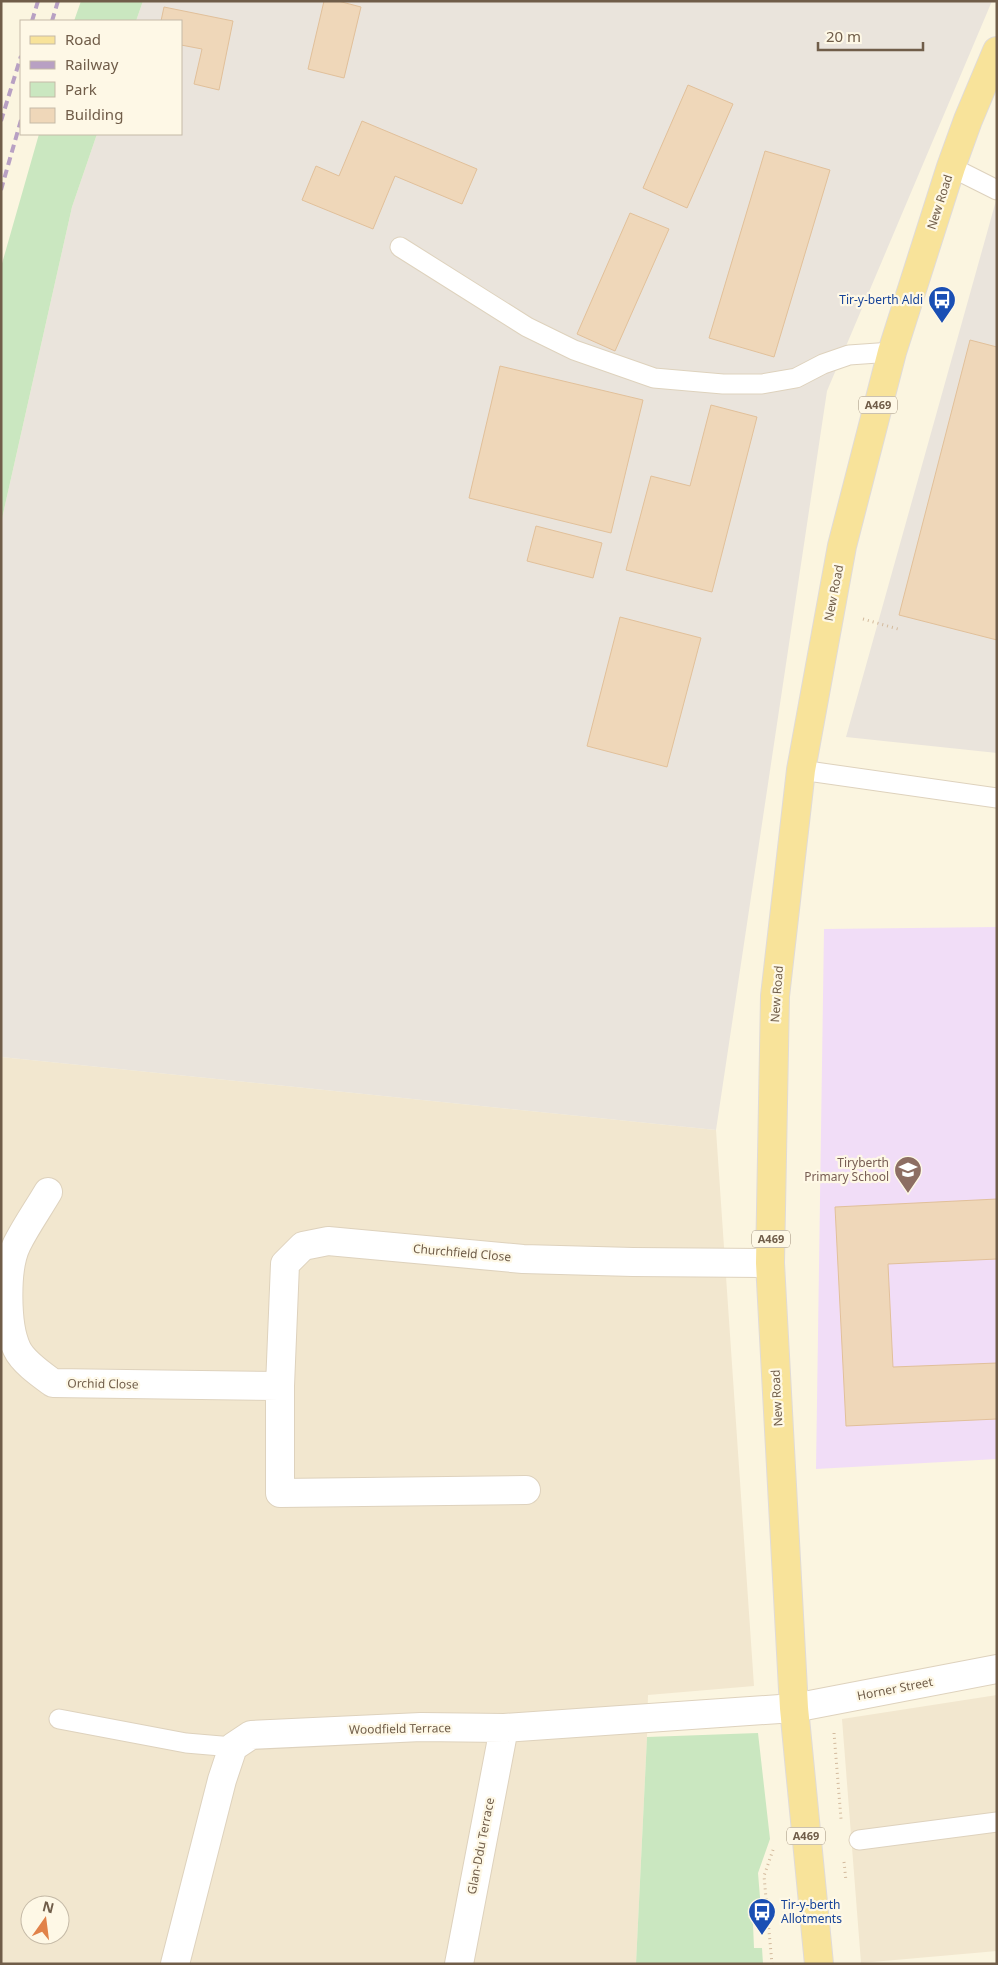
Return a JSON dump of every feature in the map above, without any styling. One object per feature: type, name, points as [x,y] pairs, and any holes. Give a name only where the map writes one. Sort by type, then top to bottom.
[{"type":"main road","name":"New Road","points":[[818,1964],[794,1708],[770,1263],[775,996],[801,770],[842,546],[892,352],[951,167],[968,120],[997,51]]},
{"type":"street","name":"Orchid Close","points":[[48,1192],[16,1246],[9,1280],[10,1327],[18,1351],[38,1372],[53,1383],[280,1386]]},
{"type":"street","name":"Churchfield Close","points":[[526,1490],[280,1493],[280,1386],[285,1264],[303,1246],[328,1241],[523,1258],[633,1262],[770,1263]]},
{"type":"street","name":"Horner Street","points":[[794,1708],[997,1669]]},
{"type":"street","name":"Woodfield Terrace","points":[[233,1746],[251,1735],[275,1733],[421,1728],[504,1728],[794,1708]]},
{"type":"street","name":"Glan-Ddu Terrace","points":[[459,1964],[504,1728]]},
{"type":"street","points":[[175,1964],[222,1780],[233,1746]]},
{"type":"lane","points":[[951,167],[997,190]]},
{"type":"lane","points":[[400,247],[527,327],[574,350],[654,378],[722,384],[762,384],[796,378],[823,364],[849,355],[892,352]]},
{"type":"lane","points":[[801,770],[997,798]]},
{"type":"lane","points":[[59,1719],[186,1742],[233,1746]]},
{"type":"lane","points":[[859,1840],[997,1822]]},
{"type":"path","points":[[863,619],[898,629]]},
{"type":"path","points":[[772,1964],[764,1876],[776,1841]]},
{"type":"shaded area","points":[[143,1],[992,1],[827,391],[716,1130],[1,1057],[1,523],[72,207],[97,135],[182,135],[182,20],[136,20]]},
{"type":"shaded area","points":[[997,197],[997,753],[846,737]]},
{"type":"shaded area","name":"Tiryberth Primary School","points":[[997,927],[997,1459],[816,1469],[824,929]]},
{"type":"shaded area","points":[[1,1057],[716,1130],[754,1686],[648,1695],[636,1964],[1,1964]]},
{"type":"shaded area","points":[[997,1695],[997,1951],[861,1963],[842,1719]]},
{"type":"green space","points":[[81,1],[143,1],[136,20],[74,20]]},
{"type":"green space","points":[[39,135],[97,135],[72,207],[1,523],[1,267]]},
{"type":"green space","points":[[758,1733],[770,1839],[758,1873],[762,1922],[753,1924],[754,1948],[762,1948],[763,1964],[636,1964],[647,1737]]},
{"type":"building","points":[[324,1],[338,1],[361,7],[344,78],[308,69]]},
{"type":"building","points":[[164,7],[233,21],[219,90],[194,84],[202,49],[182,45],[182,20],[161,20]]},
{"type":"building","points":[[688,85],[733,104],[687,208],[643,188]]},
{"type":"building","points":[[362,121],[477,169],[462,204],[395,176],[373,229],[302,200],[316,166],[339,176]]},
{"type":"building","points":[[765,151],[830,170],[774,357],[709,338]]},
{"type":"building","points":[[630,213],[669,229],[615,351],[577,334]]},
{"type":"building","points":[[970,340],[997,347],[997,640],[899,615]]},
{"type":"building","points":[[500,366],[643,400],[611,533],[469,498]]},
{"type":"building","points":[[711,405],[757,417],[712,592],[626,570],[651,476],[690,486]]},
{"type":"building","points":[[536,526],[602,543],[593,578],[527,561]]},
{"type":"building","points":[[620,617],[701,638],[667,767],[587,746]]},
{"type":"building","points":[[997,1199],[997,1259],[888,1264],[893,1367],[997,1363],[997,1419],[846,1426],[835,1207]]},
{"type":"railway","points":[[32,20],[38,1]]},
{"type":"railway","points":[[52,20],[58,1]]},
{"type":"railway","points":[[1,121],[20,59]]},
{"type":"railway","points":[[1,190],[20,124]]},
{"type":"place","name":"Tir-y-berth Aldi","points":[[942,324]]},
{"type":"place","name":"Tiryberth Primary School","points":[[908,1194]]},
{"type":"place","name":"Tir-y-berth Allotments","points":[[762,1936]]}]
